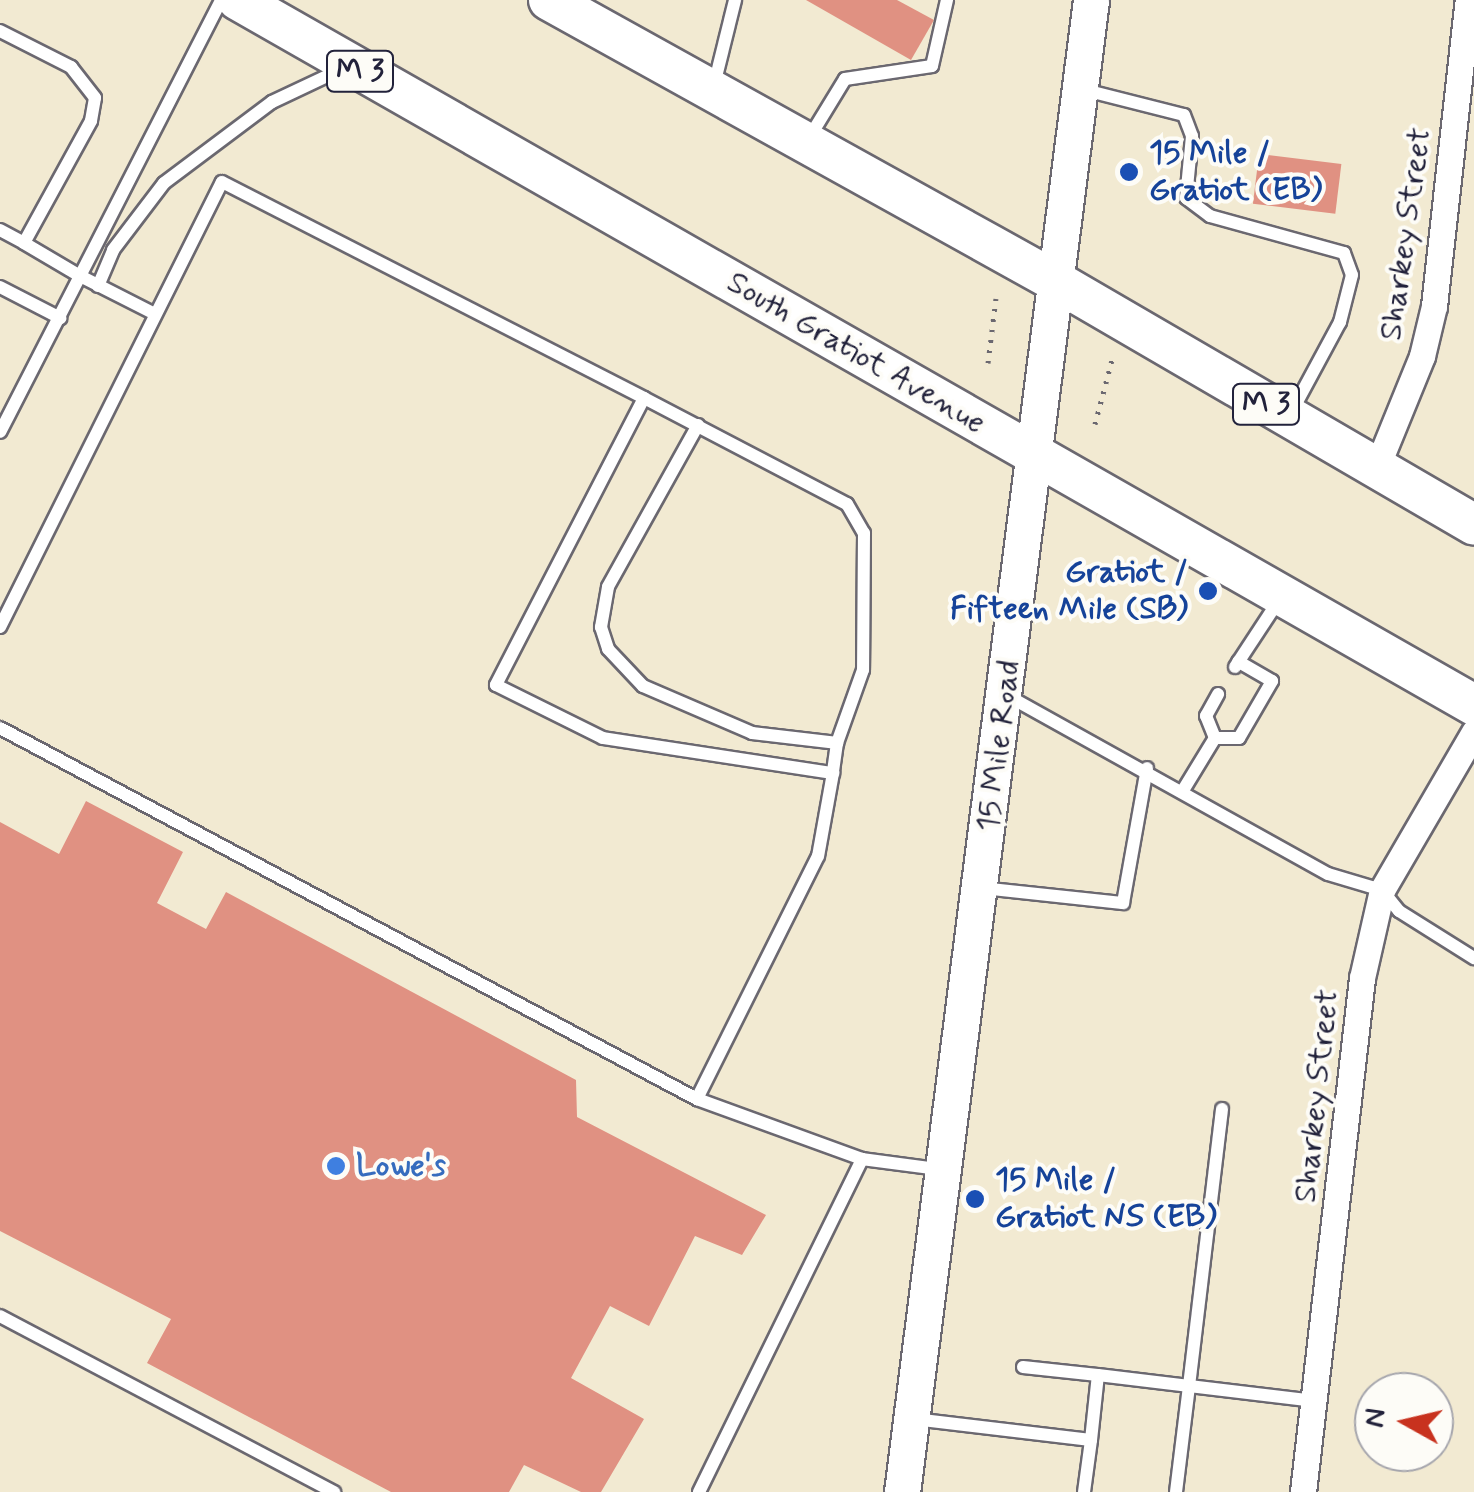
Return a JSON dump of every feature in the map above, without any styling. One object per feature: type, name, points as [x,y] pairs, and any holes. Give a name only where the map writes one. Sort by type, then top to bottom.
[{"type":"main road","name":"South Gratiot Avenue","points":[[238,0],[1280,598],[1474,705]]},
{"type":"main road","name":"M 3","points":[[549,0],[1060,282],[1474,524]]},
{"type":"main road","name":"15 Mile Road","points":[[902,1492],[1060,282],[1091,0]]},
{"type":"street","name":"Sharkey Street","points":[[1376,469],[1422,356],[1434,306],[1468,0]]},
{"type":"street","name":"Sharkey Street","points":[[1303,1492],[1362,978],[1382,890],[1474,732]]},
{"type":"lane","points":[[0,432],[221,0]]},
{"type":"lane","points":[[712,92],[735,0]]},
{"type":"lane","points":[[805,144],[844,79],[932,66],[944,37],[947,0]]},
{"type":"lane","points":[[0,31],[71,67],[95,98],[91,121],[24,243]]},
{"type":"lane","points":[[98,286],[113,250],[164,183],[272,102],[351,65]]},
{"type":"lane","points":[[1081,89],[1184,115],[1192,136],[1186,198],[1210,216],[1344,252],[1352,274],[1340,322],[1289,418]]},
{"type":"lane","points":[[0,626],[222,182],[847,504],[864,533],[863,670],[836,743],[818,856],[697,1099]]},
{"type":"lane","points":[[0,230],[154,313]]},
{"type":"lane","points":[[0,288],[60,318]]},
{"type":"lane","points":[[644,398],[496,685],[603,738],[833,773]]},
{"type":"lane","points":[[698,425],[608,587],[601,627],[608,649],[643,686],[752,733],[836,743]]},
{"type":"lane","points":[[1214,738],[1239,738],[1272,681],[1236,665],[1280,598]]},
{"type":"lane","points":[[1006,694],[1147,768],[1182,792],[1328,874],[1382,890],[1399,911],[1474,958]]},
{"type":"lane","points":[[1214,738],[1206,716],[1218,694]]},
{"type":"lane","points":[[0,728],[697,1099],[862,1159],[945,1170]]},
{"type":"lane","points":[[1182,792],[1214,738]]},
{"type":"lane","points":[[982,888],[1123,903],[1147,768]]},
{"type":"lane","points":[[1176,1492],[1222,1110]]},
{"type":"lane","points":[[699,1492],[862,1159]]},
{"type":"lane","points":[[0,1316],[334,1492]]},
{"type":"lane","points":[[1023,1366],[1315,1402]]},
{"type":"lane","points":[[1084,1492],[1098,1375]]},
{"type":"lane","points":[[912,1419],[1091,1440]]},
{"type":"path","points":[[988,364],[996,298]]},
{"type":"path","points":[[1095,424],[1113,356]]},
{"type":"building","points":[[806,0],[897,0],[934,20],[911,60]]},
{"type":"building","points":[[1259,154],[1341,164],[1335,214],[1253,204]]},
{"type":"building","name":"Lowe's","points":[[86,801],[183,852],[157,903],[206,929],[226,892],[576,1080],[577,1117],[766,1215],[742,1255],[695,1236],[649,1326],[610,1306],[571,1378],[644,1419],[601,1492],[581,1492],[524,1465],[509,1492],[391,1492],[147,1363],[171,1319],[0,1231],[0,822],[59,854]]},
{"type":"place","name":"15 Mile / Gratiot (EB)","points":[[1129,172]]},
{"type":"place","name":"Gratiot / Fifteen Mile (SB)","points":[[1208,591]]},
{"type":"place","name":"Lowe's","points":[[336,1166]]},
{"type":"place","name":"15 Mile / Gratiot NS (EB)","points":[[975,1199]]}]
